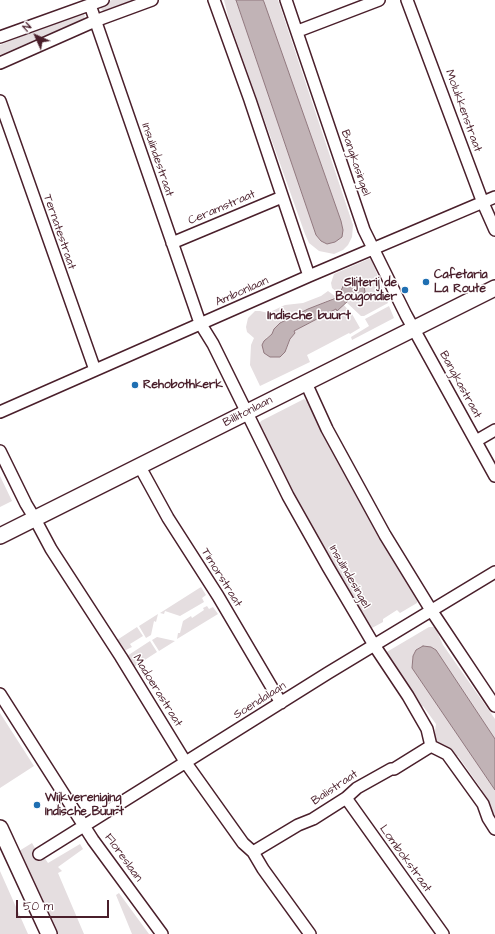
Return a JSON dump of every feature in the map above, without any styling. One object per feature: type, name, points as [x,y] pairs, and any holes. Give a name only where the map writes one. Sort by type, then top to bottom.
[{"type":"street","points":[[0,37],[103,0]]},
{"type":"street","points":[[0,63],[95,21],[152,0]]},
{"type":"street","points":[[214,0],[250,100],[309,276]]},
{"type":"street","name":"Bangkasingel","points":[[286,0],[298,31],[364,230],[413,328]]},
{"type":"street","points":[[298,31],[379,0]]},
{"type":"street","name":"Molukkenstraat","points":[[408,0],[483,202],[495,230]]},
{"type":"street","name":"Insulindestraat","points":[[90,5],[200,323]]},
{"type":"street","name":"Ternatestraat","points":[[0,101],[95,370]]},
{"type":"street","name":"Ceramstraat","points":[[172,243],[282,197]]},
{"type":"street","name":"Ambonlaan","points":[[0,412],[200,323],[222,315],[309,276],[495,197]]},
{"type":"street","name":"Billitonlaan","points":[[0,536],[495,288]]},
{"type":"street","name":"Insulindesingel","points":[[200,323],[213,344],[288,496],[374,645],[408,696],[427,728],[431,746]]},
{"type":"street","name":"Bangkastraat","points":[[413,328],[495,476]]},
{"type":"street","points":[[306,382],[327,429],[385,535],[431,610],[495,706]]},
{"type":"street","points":[[476,442],[495,430]]},
{"type":"street","name":"Madoerastraat","points":[[0,451],[26,504],[51,549],[121,657],[186,763],[243,843],[253,852],[263,869],[310,934]]},
{"type":"street","name":"Timorstraat","points":[[140,467],[168,518],[218,596],[281,703]]},
{"type":"street","name":"Soendalaan","points":[[39,854],[374,645],[495,572]]},
{"type":"street","name":"Floreslaan","points":[[0,694],[84,825],[162,934]]},
{"type":"street","points":[[431,746],[447,754],[483,804],[488,818],[495,829]]},
{"type":"street","name":"Balistraat","points":[[253,852],[298,825],[313,819],[346,798],[357,788],[431,746]]},
{"type":"street","name":"Lombokstraat","points":[[346,798],[443,934]]},
{"type":"street","points":[[0,828],[48,934]]},
{"type":"shaded area","points":[[112,0],[132,0],[103,11],[100,8],[101,4]]},
{"type":"shaded area","points":[[224,0],[236,0],[316,235],[321,241],[327,244],[335,242],[343,230],[263,0],[278,0],[353,225],[352,237],[348,245],[343,250],[334,254],[319,251],[309,243],[229,20]]},
{"type":"shaded area","points":[[236,0],[263,0],[264,2],[341,221],[343,230],[342,237],[335,242],[327,244],[321,241],[316,235]]},
{"type":"shaded area","points":[[81,12],[85,15],[84,19],[0,55],[0,45]]},
{"type":"shaded area","points":[[371,258],[388,303],[364,316],[361,316],[346,302],[349,300],[356,300],[364,286],[342,288],[339,294],[332,288],[331,283],[334,274]]},
{"type":"shaded area","points":[[351,278],[358,280],[364,286],[365,292],[359,299],[349,300],[337,311],[336,309],[294,331],[295,333],[290,339],[285,352],[280,357],[270,357],[264,353],[262,345],[264,341],[272,334],[274,329],[280,323],[308,309],[336,298],[345,282]]},
{"type":"shaded area","points":[[328,291],[336,297],[282,321],[272,334],[266,338],[285,352],[294,331],[336,309],[337,311],[343,304],[352,314],[360,328],[307,355],[310,362],[260,386],[250,365],[251,345],[254,338],[247,332],[246,327],[248,318],[255,311],[268,313],[285,305],[303,303],[321,296]]},
{"type":"shaded area","points":[[389,306],[394,318],[352,340],[351,337],[369,326],[365,319]]},
{"type":"shaded area","points":[[304,399],[308,402],[342,470],[418,600],[417,603],[400,613],[397,610],[383,619],[383,622],[372,628],[335,568],[294,495],[259,425],[261,421]]},
{"type":"shaded area","points":[[0,476],[12,501],[0,507]]},
{"type":"shaded area","points":[[201,587],[206,595],[202,598],[204,602],[180,616],[165,611],[164,614],[160,613]]},
{"type":"shaded area","points":[[207,606],[209,609],[213,607],[218,614],[177,639],[183,621],[191,616],[192,618],[204,610],[203,608]]},
{"type":"shaded area","points":[[158,614],[156,622],[154,621],[151,635],[146,638],[139,626]]},
{"type":"shaded area","points":[[137,627],[143,636],[130,644],[132,647],[124,651],[117,640]]},
{"type":"shaded area","points":[[429,627],[435,627],[443,645],[495,719],[495,739],[436,650],[431,647],[419,648],[415,652],[412,659],[412,668],[495,790],[495,816],[480,796],[483,794],[481,791],[482,790],[458,756],[456,757],[450,748],[438,745],[434,739],[436,724],[423,706],[422,707],[385,653]]},
{"type":"shaded area","points":[[157,637],[175,641],[159,651],[152,640]]},
{"type":"shaded area","points":[[150,641],[157,652],[134,667],[127,656]]},
{"type":"shaded area","points":[[423,646],[431,647],[436,650],[495,739],[495,790],[412,668],[413,656],[416,650]]},
{"type":"shaded area","points":[[0,713],[34,766],[0,788]]},
{"type":"shaded area","points":[[32,843],[39,855],[42,854],[48,863],[80,844],[83,849],[58,867],[62,871],[58,873],[84,934],[55,934],[19,851]]},
{"type":"shaded area","points":[[0,871],[28,934],[0,934]]},
{"type":"shaded area","points":[[119,893],[149,934],[132,934],[116,895]]},
{"type":"ferry route","points":[[338,297],[345,303]]},
{"type":"place","name":"Cafetaria La Route","points":[[426,282]]},
{"type":"place","name":"Slijterij de Bougondier","points":[[405,290]]},
{"type":"place","name":"Rehobothkerk","points":[[135,385]]},
{"type":"place","name":"Wijkvereniging Indische Buurt","points":[[37,805]]},
{"type":"district","name":"Indische buurt","points":[[309,316]]}]
